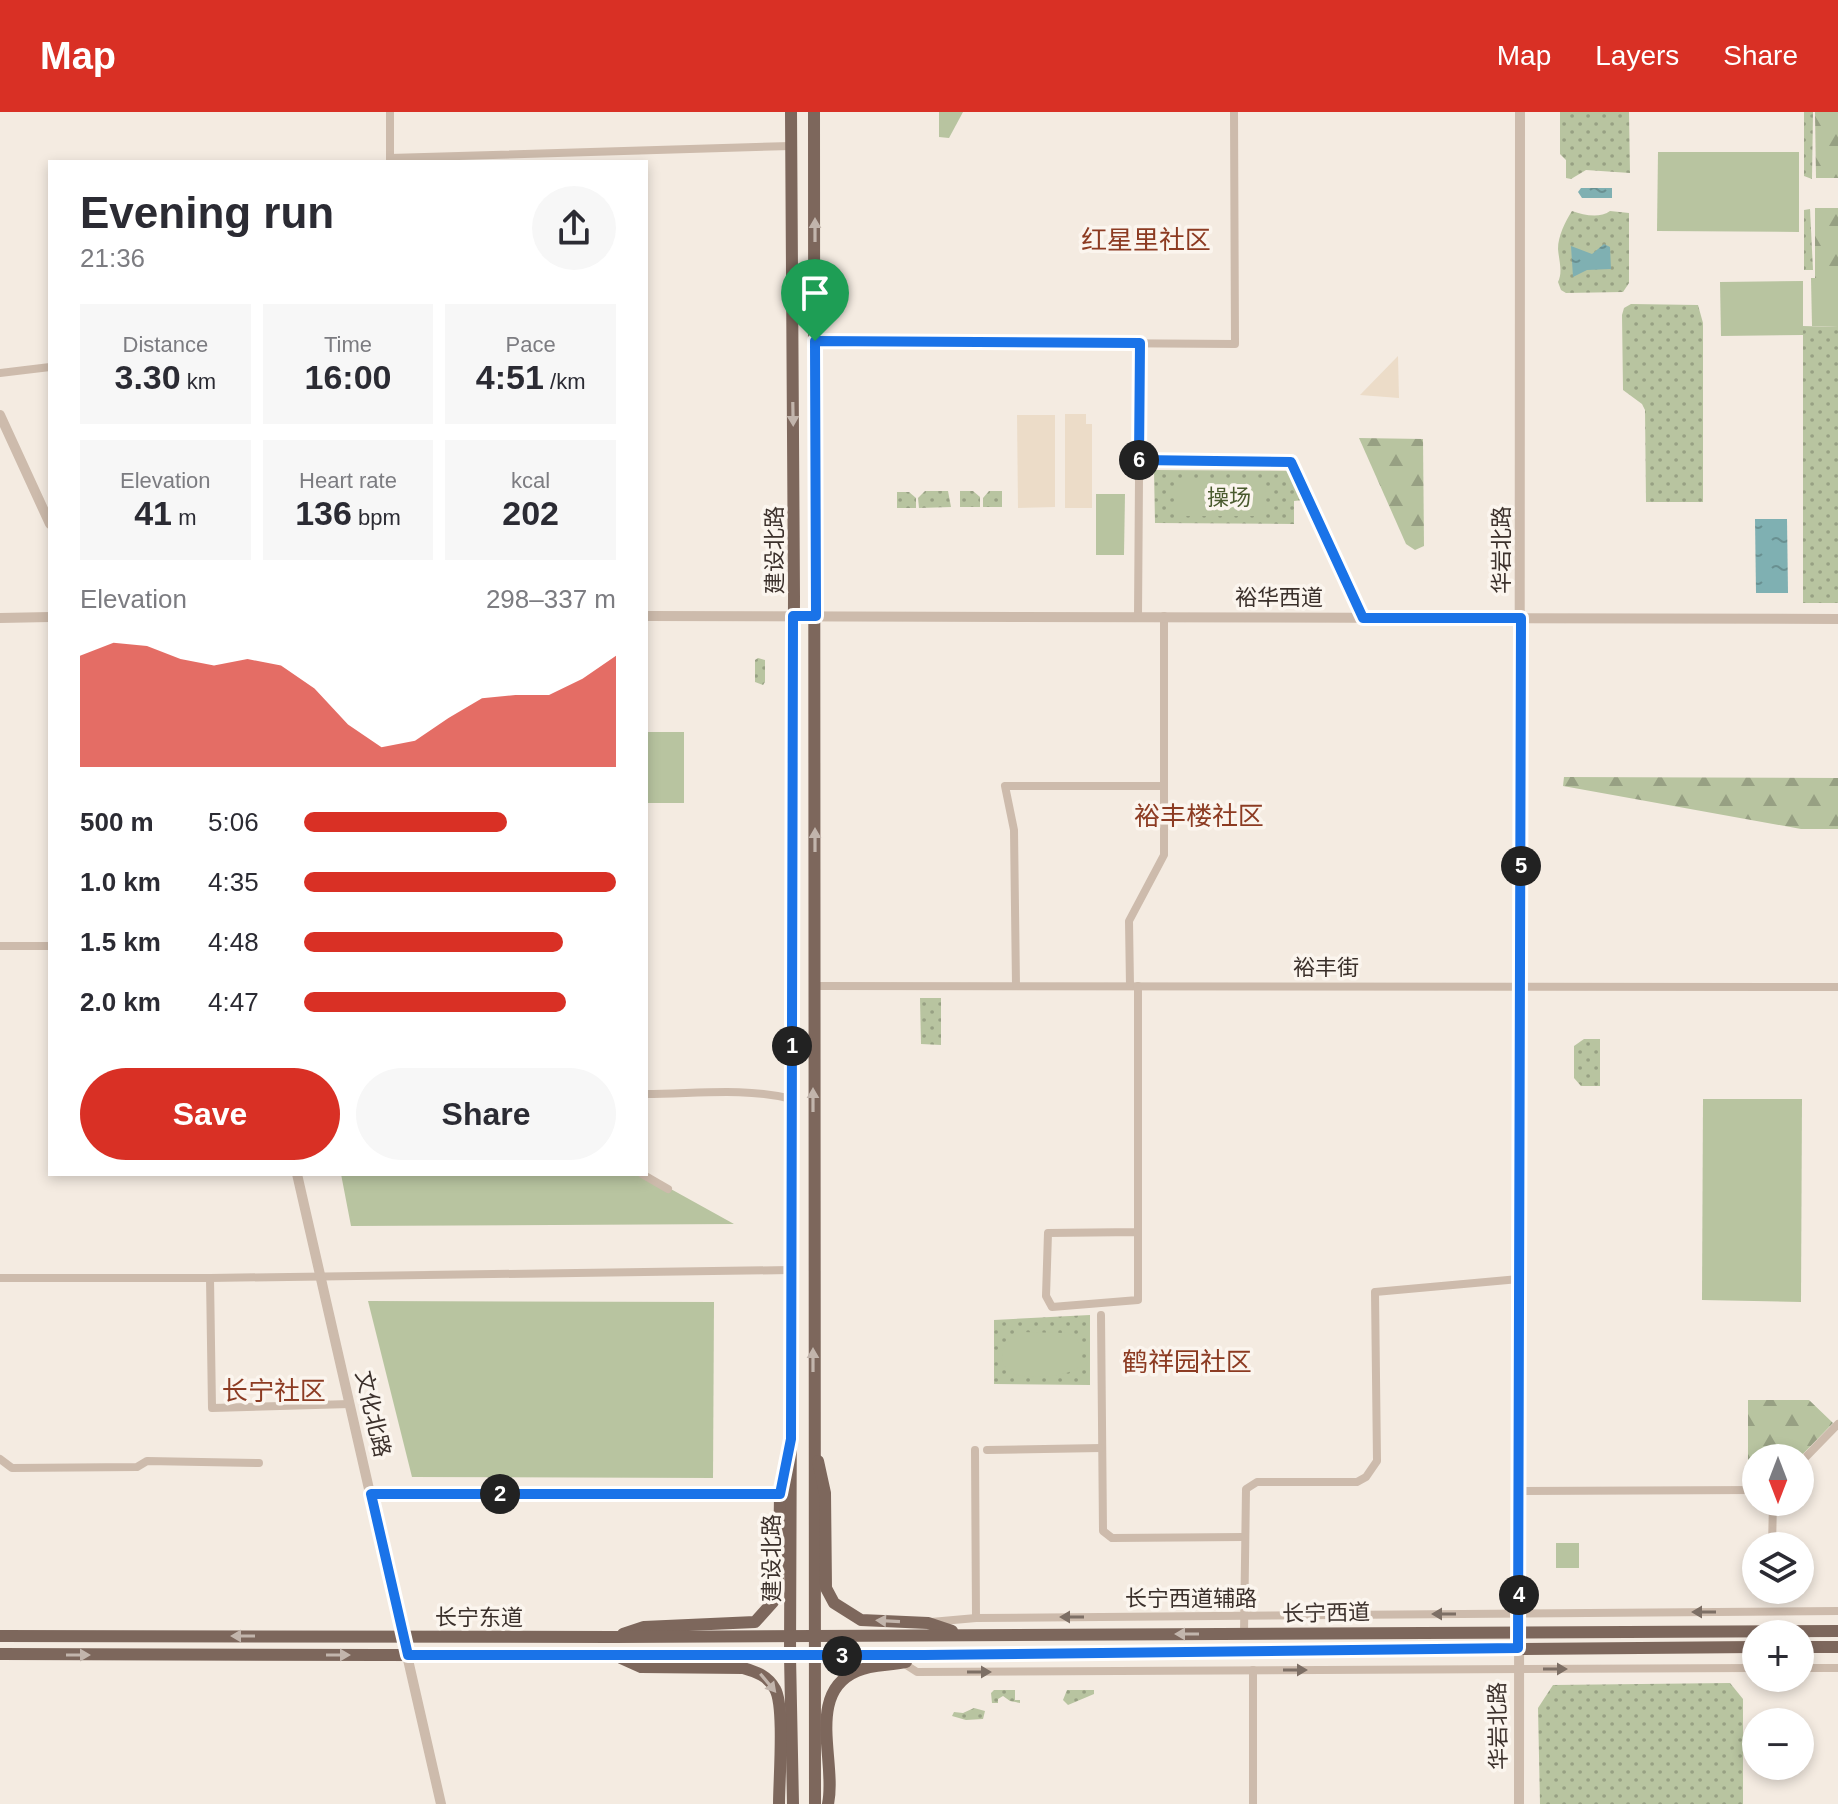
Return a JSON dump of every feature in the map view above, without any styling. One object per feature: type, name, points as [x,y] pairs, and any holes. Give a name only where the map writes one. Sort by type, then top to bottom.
[{"type":"main road","name":"建设北路","points":[[791,112],[790,1656],[793,1804]]},
{"type":"main road","name":"建设北路","points":[[814,112],[815,1804]]},
{"type":"main road","points":[[813,1438],[825,1493],[826,1588],[834,1603],[861,1620],[928,1623],[964,1635]]},
{"type":"main road","points":[[613,1637],[644,1627],[755,1622],[773,1602],[779,1569],[780,1494],[791,1439]]},
{"type":"main road","name":"长宁西道","points":[[815,1635],[1838,1631]]},
{"type":"main road","name":"长宁东道","points":[[0,1636],[815,1635]]},
{"type":"main road","name":"长宁西道","points":[[815,1655],[1742,1647]]},
{"type":"main road","points":[[1814,1647],[1838,1647]]},
{"type":"main road","name":"长宁东道","points":[[0,1654],[815,1655]]},
{"type":"main road","points":[[828,1804],[827,1717],[834,1688],[854,1672],[876,1665],[903,1663],[925,1655]]},
{"type":"main road","points":[[614,1656],[641,1667],[743,1668],[758,1672],[768,1680],[778,1696],[779,1804]]},
{"type":"street","points":[[390,112],[390,160],[791,146]]},
{"type":"street","points":[[815,341],[1235,344],[1234,112]]},
{"type":"street","name":"华岩北路","points":[[1519,1804],[1520,112]]},
{"type":"street","points":[[1138,616],[1140,343]]},
{"type":"street","points":[[0,373],[48,367]]},
{"type":"street","points":[[0,415],[48,520]]},
{"type":"street","points":[[1139,460],[1291,462],[1363,618]]},
{"type":"street","name":"裕华西道","points":[[648,616],[1838,619]]},
{"type":"street","points":[[1138,1232],[1048,1233],[1046,1296],[1052,1307],[1138,1300],[1138,1232],[1134,986],[1129,921],[1164,855],[1164,616]]},
{"type":"street","points":[[0,618],[48,617]]},
{"type":"street","points":[[1016,986],[1014,830],[1005,786],[1164,786]]},
{"type":"street","points":[[0,946],[48,946]]},
{"type":"street","name":"裕丰街","points":[[814,986],[1838,987]]},
{"type":"street","points":[[648,1094],[768,1093],[792,1099]]},
{"type":"street","name":"文化北路","points":[[297,1176],[441,1804]]},
{"type":"street","points":[[645,1176],[668,1189]]},
{"type":"street","points":[[0,1278],[790,1270]]},
{"type":"street","points":[[210,1278],[212,1408],[350,1404]]},
{"type":"street","points":[[1244,1634],[1244,1496],[1251,1483],[1357,1482],[1373,1470],[1377,1461],[1375,1292],[1519,1279]]},
{"type":"street","points":[[1101,1315],[1103,1531],[1112,1538],[1244,1537]]},
{"type":"street","points":[[1814,1449],[1838,1424]]},
{"type":"street","points":[[987,1450],[1101,1448]]},
{"type":"street","points":[[975,1450],[976,1618]]},
{"type":"street","points":[[0,1459],[12,1468],[137,1467],[147,1461],[259,1463]]},
{"type":"street","points":[[1518,1491],[1742,1490]]},
{"type":"street","points":[[371,1494],[780,1494]]},
{"type":"street","name":"长宁西道辅路","points":[[928,1623],[976,1618],[1838,1611]]},
{"type":"street","points":[[903,1663],[917,1672],[1742,1668]]},
{"type":"street","points":[[1814,1668],[1838,1668]]},
{"type":"street","points":[[1253,1670],[1253,1804]]},
{"type":"green space","points":[[939,112],[963,112],[949,138],[939,137]]},
{"type":"green space","points":[[1560,112],[1629,112],[1630,173],[1586,170],[1571,179],[1566,178],[1566,160],[1560,154]]},
{"type":"green space","points":[[1804,112],[1813,112],[1812,179],[1804,176]]},
{"type":"green space","points":[[1815,112],[1838,112],[1838,178],[1816,178]]},
{"type":"green space","points":[[1658,152],[1799,152],[1799,232],[1657,231]]},
{"type":"green space","points":[[1815,208],[1838,208],[1838,278],[1815,278]]},
{"type":"green space","points":[[1810,209],[1813,270],[1804,270],[1804,210]]},
{"type":"green space","points":[[1572,211],[1591,216],[1610,211],[1629,213],[1629,283],[1623,292],[1566,293],[1561,290],[1558,282],[1558,244]]},
{"type":"green space","points":[[1811,278],[1838,278],[1838,327],[1812,326]]},
{"type":"green space","points":[[1803,281],[1803,335],[1721,336],[1720,282]]},
{"type":"green space","points":[[1631,304],[1698,305],[1703,323],[1703,502],[1646,502],[1645,410],[1642,404],[1623,390],[1622,315],[1624,308]]},
{"type":"green space","points":[[1803,326],[1838,327],[1838,603],[1803,603]]},
{"type":"green space","points":[[1359,438],[1423,439],[1424,546],[1415,550],[1406,544]]},
{"type":"green space","name":"操场","points":[[1154,470],[1290,471],[1303,500],[1294,501],[1294,524],[1155,523]]},
{"type":"green space","points":[[1178,482],[1266,482],[1265,516],[1178,516]]},
{"type":"green space","points":[[925,491],[948,491],[951,507],[919,508],[918,498]]},
{"type":"green space","points":[[960,491],[973,491],[980,497],[980,507],[960,507]]},
{"type":"green space","points":[[989,491],[1002,491],[1002,507],[983,507],[983,498]]},
{"type":"green space","points":[[897,492],[909,492],[916,498],[916,508],[897,508]]},
{"type":"green space","points":[[1096,494],[1125,494],[1124,555],[1096,555]]},
{"type":"green space","points":[[755,660],[765,660],[763,685],[755,682]]},
{"type":"green space","points":[[648,732],[684,732],[684,803],[648,803]]},
{"type":"green space","points":[[1564,777],[1838,778],[1838,829],[1801,829],[1563,786]]},
{"type":"green space","points":[[920,998],[941,998],[941,1045],[921,1044]]},
{"type":"green space","points":[[1584,1039],[1600,1039],[1600,1086],[1581,1086],[1574,1078],[1574,1046]]},
{"type":"green space","points":[[1703,1099],[1802,1099],[1801,1302],[1702,1300]]},
{"type":"green space","points":[[341,1176],[641,1176],[734,1224],[351,1226]]},
{"type":"green space","points":[[368,1301],[714,1302],[713,1478],[412,1477]]},
{"type":"green space","points":[[1090,1315],[1090,1385],[994,1384],[994,1320]]},
{"type":"green space","points":[[1019,1332],[1067,1333],[1074,1336],[1082,1346],[1080,1366],[1067,1373],[1048,1376],[1012,1373],[1003,1363],[1003,1351],[1009,1340]]},
{"type":"green space","points":[[1748,1400],[1809,1400],[1833,1423],[1813,1444],[1748,1444]]},
{"type":"green space","points":[[1556,1543],[1579,1543],[1579,1568],[1556,1568]]},
{"type":"green space","points":[[1730,1683],[1743,1699],[1743,1804],[1540,1804],[1538,1708],[1553,1685]]},
{"type":"green space","points":[[994,1690],[1015,1690],[1015,1700],[1020,1700],[1020,1703],[1003,1696],[998,1703],[992,1703],[991,1693]]},
{"type":"green space","points":[[1067,1690],[1094,1690],[1094,1694],[1068,1705],[1063,1700]]},
{"type":"green space","points":[[974,1708],[985,1711],[983,1719],[966,1720],[952,1716],[954,1712],[963,1713]]},
{"type":"shaded area","points":[[1398,356],[1399,398],[1360,395]]},
{"type":"shaded area","points":[[1065,414],[1086,414],[1086,424],[1092,424],[1092,508],[1065,508]]},
{"type":"shaded area","points":[[1017,415],[1055,415],[1055,507],[1018,508]]},
{"type":"water","points":[[1581,188],[1612,188],[1612,198],[1582,198],[1578,192]]},
{"type":"water","points":[[1604,244],[1610,247],[1611,269],[1587,270],[1573,277],[1571,246],[1592,254]]},
{"type":"water","points":[[1755,519],[1787,519],[1788,593],[1756,593]]},
{"type":"district","name":"红星里社区","points":[[1146,240]]},
{"type":"district","name":"裕丰楼社区","points":[[1199,816]]},
{"type":"district","name":"鹤祥园社区","points":[[1187,1362]]},
{"type":"district","name":"长宁社区","points":[[274,1391]]},
{"type":"route","points":[[815,341],[1140,343],[1139,460],[1291,462],[1363,618],[1521,618],[1518,1648],[925,1655],[408,1655],[371,1494],[780,1494],[791,1439],[793,616],[816,616],[815,341]]}]
